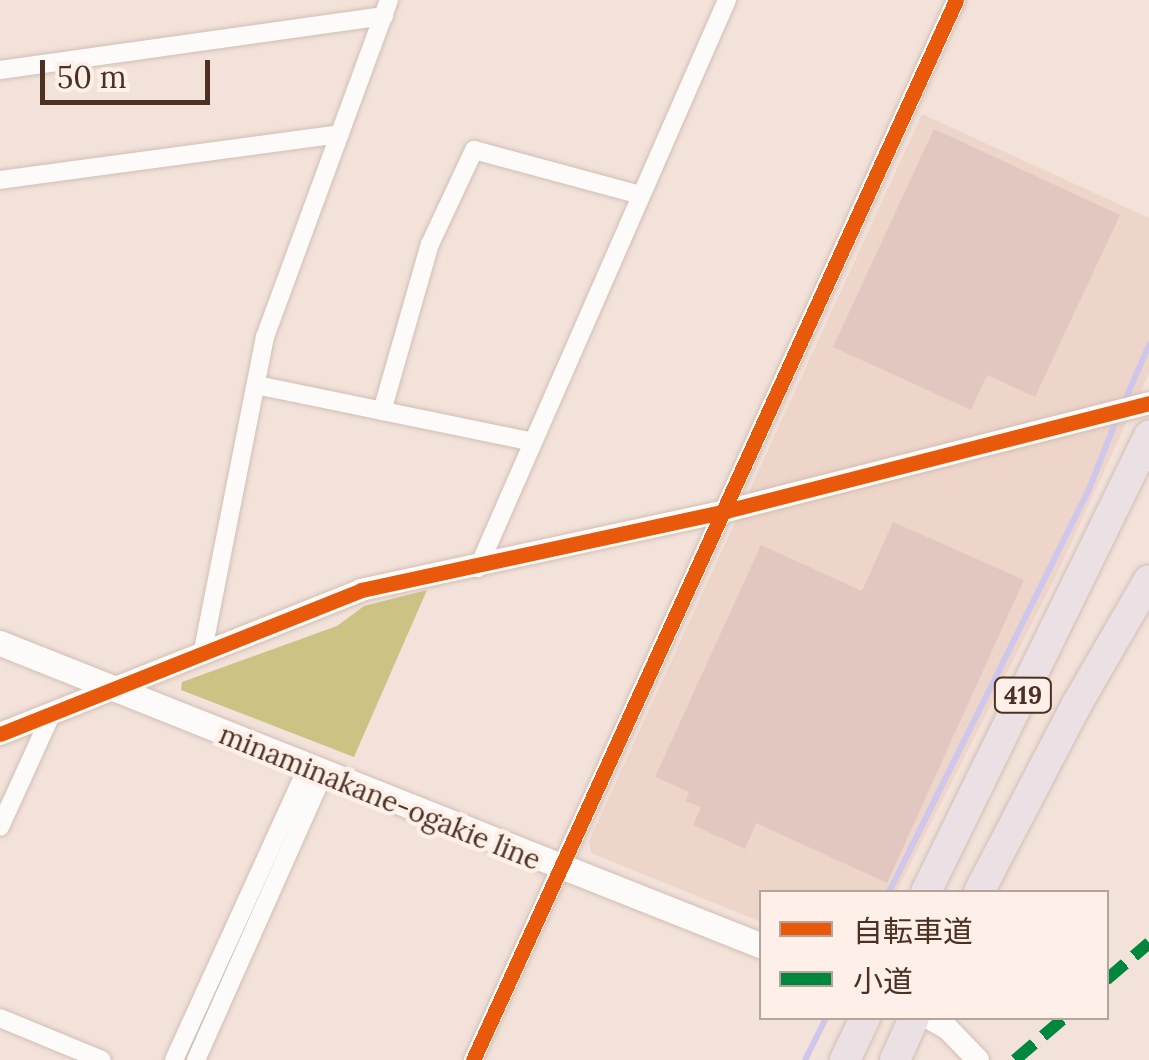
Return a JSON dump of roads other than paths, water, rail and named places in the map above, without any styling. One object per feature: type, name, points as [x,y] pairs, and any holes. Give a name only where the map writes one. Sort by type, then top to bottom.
[{"type":"highway","name":"419","points":[[927,890],[1149,436]]},
{"type":"highway","name":"419","points":[[979,890],[1077,704],[1149,580]]},
{"type":"highway","points":[[845,1060],[864,1020]]},
{"type":"highway","points":[[895,1060],[913,1020]]},
{"type":"main road","name":"minaminakane-ogakie line","points":[[0,642],[106,688],[759,945]]},
{"type":"street","points":[[478,568],[530,441],[727,0]]},
{"type":"street","points":[[473,1060],[956,0]]},
{"type":"street","points":[[0,70],[386,8],[265,338],[202,656]]},
{"type":"street","points":[[0,180],[340,134]]},
{"type":"street","points":[[382,411],[430,244],[474,150],[641,195]]},
{"type":"street","points":[[256,385],[530,441]]},
{"type":"street","points":[[0,734],[106,688],[202,656],[361,590],[478,568],[726,511],[1149,403]]},
{"type":"street","points":[[0,826],[51,714]]},
{"type":"street","points":[[174,1060],[315,771]]},
{"type":"street","points":[[196,1060],[315,771]]},
{"type":"street","points":[[0,1018],[102,1060]]},
{"type":"street","points":[[932,1020],[948,1029],[978,1060]]},
{"type":"waterway","points":[[1123,405],[1149,345]]},
{"type":"waterway","points":[[890,890],[1089,489],[1118,416]]},
{"type":"waterway","points":[[805,1060],[825,1020]]}]
